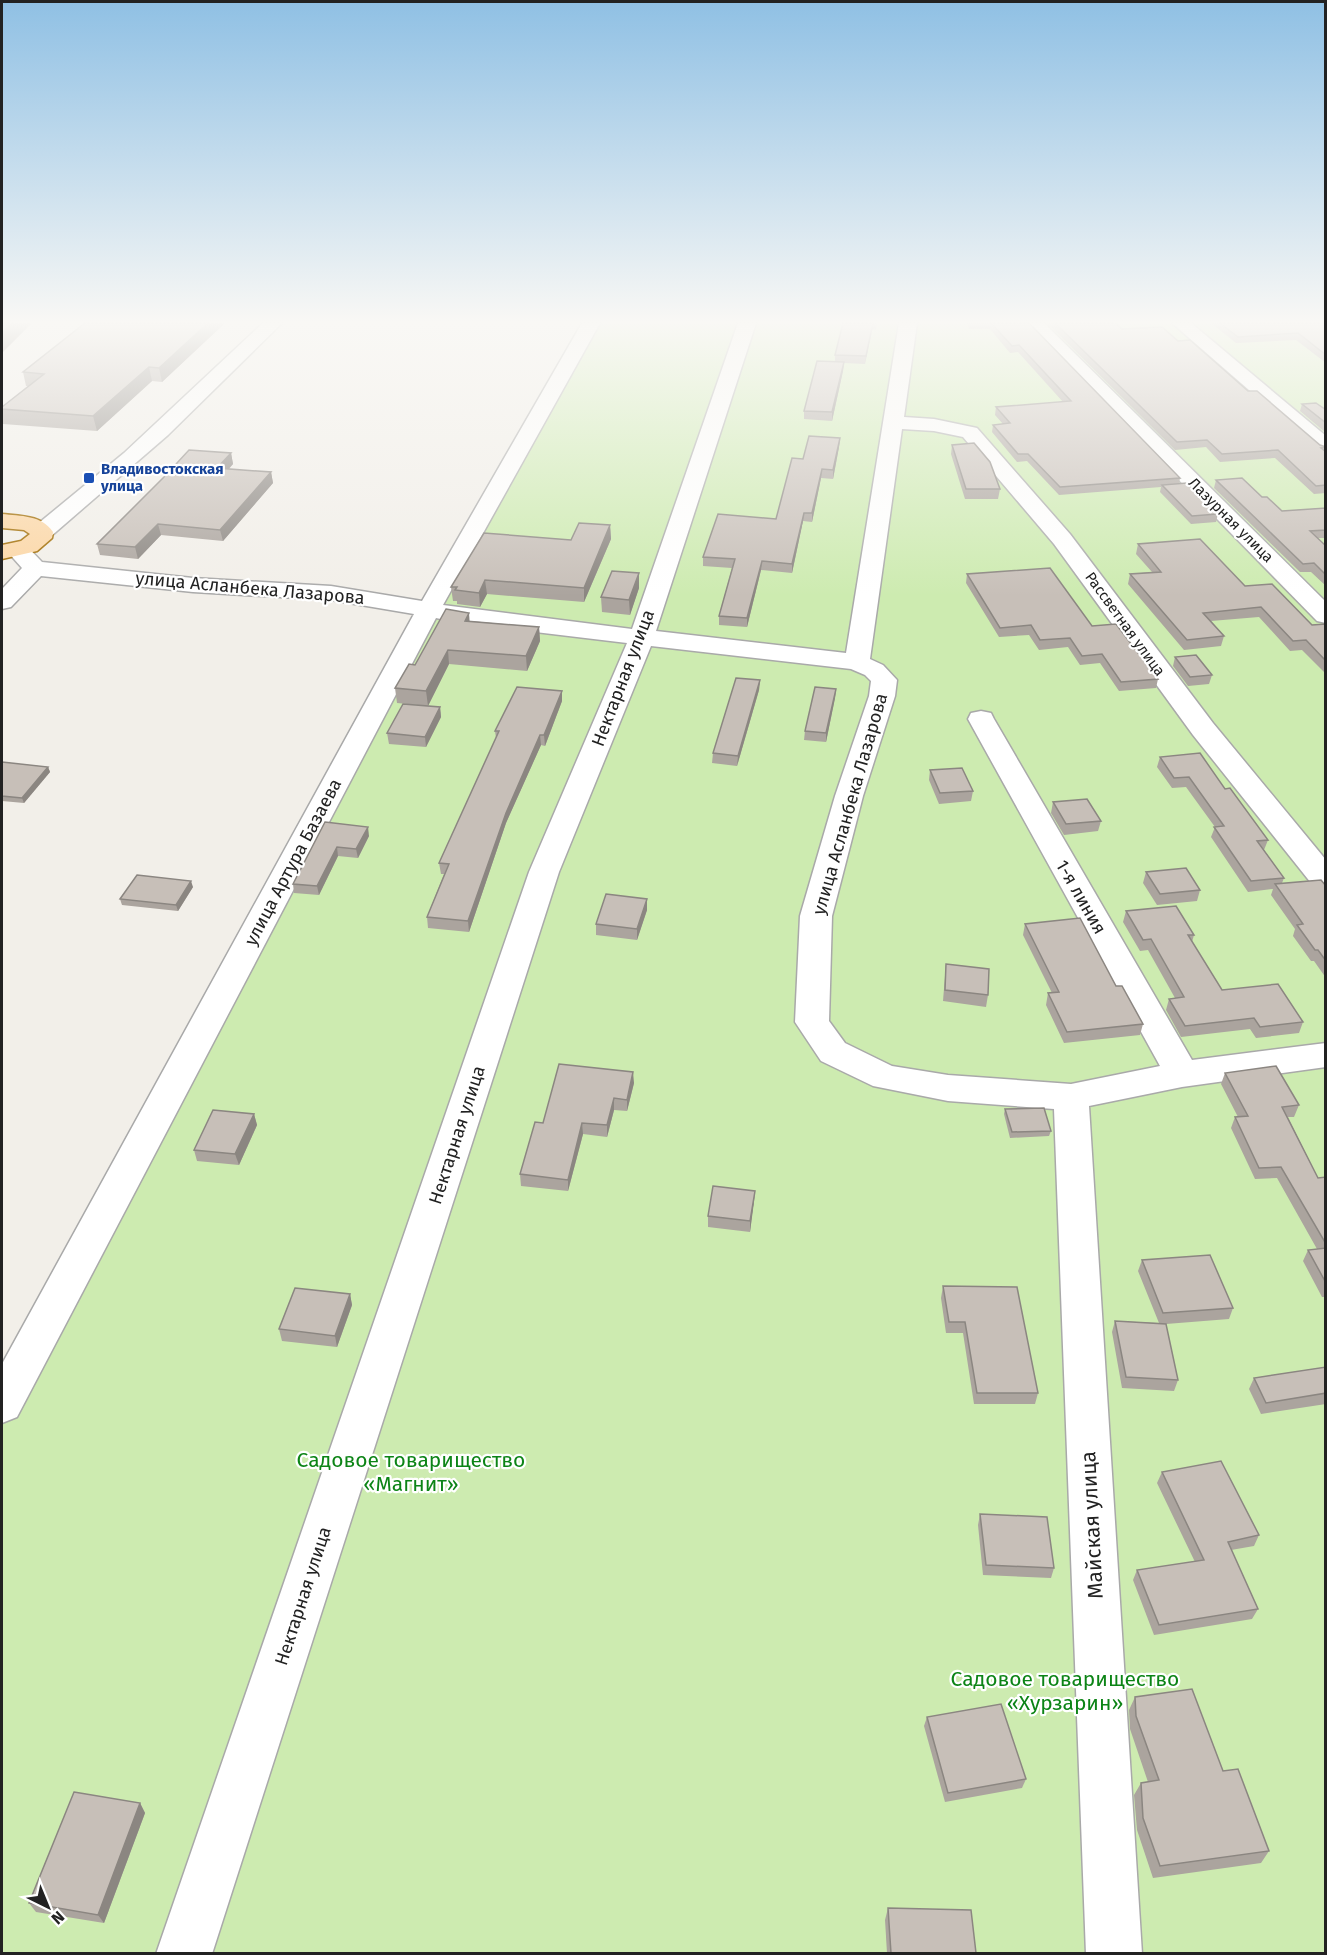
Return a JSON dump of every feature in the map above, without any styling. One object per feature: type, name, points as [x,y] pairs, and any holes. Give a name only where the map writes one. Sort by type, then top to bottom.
[{"type":"main road","points":[[12,537],[36,542],[42,532]]},
{"type":"street","points":[[42,532],[95,490],[177,414]]},
{"type":"street","name":"улица Артура Базаева","points":[[2,1404],[429,609],[539,414]]},
{"type":"street","name":"Нектарная улица","points":[[184,1953],[544,872],[642,637],[716,414]]},
{"type":"street","points":[[857,662],[893,414]]},
{"type":"street","name":"Лазурная улица","points":[[1126,414],[1326,616]]},
{"type":"street","points":[[1288,414],[1326,447]]},
{"type":"street","name":"Рассветная улица","points":[[892,422],[934,425],[970,432],[1062,539],[1203,729],[1326,880]]},
{"type":"street","points":[[2,602],[12,537],[95,490]]},
{"type":"street","name":"улица Асланбека Лазарова","points":[[12,537],[193,585],[331,593],[459,616],[857,662],[874,670],[884,680],[882,696],[849,796],[816,916],[812,1022],[833,1053],[885,1077],[948,1088],[1071,1097],[1182,1074],[1326,1055]]},
{"type":"street","name":"1-я линия","points":[[981,719],[1182,1074]]},
{"type":"street","name":"Майская улица","points":[[1071,1097],[1114,1953]]},
{"type":"green space","points":[[536,414],[1325,414],[1325,1953],[2,1954],[2,1364]]},
{"type":"building","points":[[1002,414],[1118,414],[1180,478],[1060,487],[1028,454],[1018,454],[993,425],[1010,423]]},
{"type":"building","points":[[1149,414],[1284,414],[1320,445],[1326,447],[1321,448],[1326,452],[1326,485],[1316,486],[1278,450],[1222,454],[1207,440],[1177,442]]},
{"type":"building","points":[[1315,414],[1326,414],[1326,423]]},
{"type":"building","points":[[809,436],[840,438],[833,470],[822,469],[812,513],[804,513],[792,564],[762,561],[747,618],[719,616],[735,559],[703,557],[718,514],[776,519],[792,458],[803,459]]},
{"type":"building","points":[[974,443],[990,462],[1000,489],[966,489],[952,445]]},
{"type":"building","points":[[189,450],[231,453],[217,468],[271,472],[220,530],[158,524],[135,547],[97,544],[164,477]]},
{"type":"building","points":[[1242,478],[1262,497],[1267,497],[1282,511],[1326,508],[1326,530],[1310,531],[1326,546],[1326,575],[1314,563],[1303,564],[1216,480]]},
{"type":"building","points":[[1187,483],[1218,514],[1192,516],[1162,485]]},
{"type":"building","points":[[579,523],[610,525],[584,588],[485,580],[479,593],[455,590],[457,587],[451,587],[484,533],[571,540]]},
{"type":"building","points":[[1200,539],[1245,586],[1272,584],[1312,625],[1326,624],[1326,661],[1306,640],[1293,641],[1261,607],[1203,613],[1224,636],[1187,640],[1130,574],[1161,572],[1138,544]]},
{"type":"building","points":[[1050,568],[1092,626],[1116,624],[1158,679],[1121,682],[1102,654],[1082,656],[1070,638],[1040,640],[1031,625],[1000,628],[967,574]]},
{"type":"building","points":[[612,571],[639,573],[629,600],[601,597]]},
{"type":"building","points":[[446,609],[469,613],[465,621],[539,627],[526,656],[448,650],[426,691],[395,688],[409,664],[415,665]]},
{"type":"building","points":[[1196,655],[1212,675],[1190,677],[1175,657]]},
{"type":"building","points":[[736,678],[760,680],[738,756],[713,753]]},
{"type":"building","points":[[517,687],[562,691],[544,735],[540,735],[506,813],[468,921],[427,917],[449,864],[439,863],[499,731],[495,731]]},
{"type":"building","points":[[815,687],[836,689],[826,733],[805,731]]},
{"type":"building","points":[[403,704],[440,707],[425,737],[387,733]]},
{"type":"building","points":[[1200,753],[1225,789],[1230,788],[1268,840],[1257,841],[1284,878],[1251,881],[1214,827],[1224,826],[1189,777],[1174,778],[1160,757]]},
{"type":"building","points":[[2,762],[48,767],[22,798],[2,796]]},
{"type":"building","points":[[962,768],[973,791],[940,793],[930,770]]},
{"type":"building","points":[[1087,799],[1101,821],[1066,824],[1053,802]]},
{"type":"building","points":[[325,822],[368,827],[356,849],[337,847],[317,886],[293,884]]},
{"type":"building","points":[[1186,868],[1200,890],[1160,894],[1146,872]]},
{"type":"building","points":[[137,875],[191,881],[176,905],[120,899]]},
{"type":"building","points":[[1321,880],[1326,886],[1326,961],[1297,925],[1303,924],[1275,884]]},
{"type":"building","points":[[606,894],[647,899],[637,929],[596,924]]},
{"type":"building","points":[[1176,906],[1194,935],[1188,935],[1222,990],[1278,984],[1303,1022],[1260,1027],[1254,1018],[1185,1026],[1169,999],[1184,997],[1151,939],[1143,940],[1126,911]]},
{"type":"building","points":[[1080,918],[1116,986],[1122,986],[1143,1024],[1067,1032],[1048,993],[1059,992],[1025,924]]},
{"type":"building","points":[[946,964],[989,969],[988,995],[945,990]]},
{"type":"building","points":[[559,1064],[633,1072],[627,1100],[614,1098],[607,1125],[582,1123],[568,1180],[520,1174],[535,1122],[543,1123]]},
{"type":"building","points":[[1276,1066],[1299,1105],[1282,1107],[1318,1178],[1326,1177],[1326,1244],[1281,1167],[1259,1168],[1235,1117],[1248,1116],[1225,1073]]},
{"type":"building","points":[[1044,1108],[1051,1131],[1012,1132],[1005,1109]]},
{"type":"building","points":[[213,1110],[254,1114],[235,1154],[194,1150]]},
{"type":"building","points":[[713,1186],[755,1191],[750,1221],[708,1216]]},
{"type":"building","points":[[1326,1248],[1326,1283],[1308,1250]]},
{"type":"building","points":[[1210,1255],[1233,1308],[1163,1313],[1142,1260]]},
{"type":"building","points":[[943,1286],[1017,1287],[1038,1393],[977,1393],[965,1322],[949,1322]]},
{"type":"building","points":[[295,1288],[350,1294],[335,1336],[279,1329]]},
{"type":"building","points":[[1115,1321],[1166,1324],[1178,1380],[1126,1377]]},
{"type":"building","points":[[1326,1367],[1326,1393],[1266,1403],[1254,1378]]},
{"type":"building","points":[[1221,1461],[1259,1535],[1228,1542],[1258,1609],[1159,1625],[1137,1570],[1204,1560],[1162,1472]]},
{"type":"building","points":[[980,1514],[1047,1517],[1054,1568],[986,1565]]},
{"type":"building","points":[[1192,1689],[1223,1771],[1238,1769],[1269,1851],[1160,1866],[1143,1818],[1141,1783],[1159,1780],[1136,1716],[1135,1697]]},
{"type":"building","points":[[1001,1704],[1026,1779],[948,1793],[927,1717]]},
{"type":"building","points":[[74,1792],[140,1803],[98,1915],[29,1903]]},
{"type":"building","points":[[888,1908],[971,1910],[976,1953],[891,1953]]},
{"type":"place","name":"Владивостокская улица","points":[[89,478]]},
{"type":"park label","name":"Садовое товарищество «Магнит»","points":[[411,1472]]},
{"type":"park label","name":"Садовое товарищество «Хурзарин»","points":[[1065,1691]]}]
